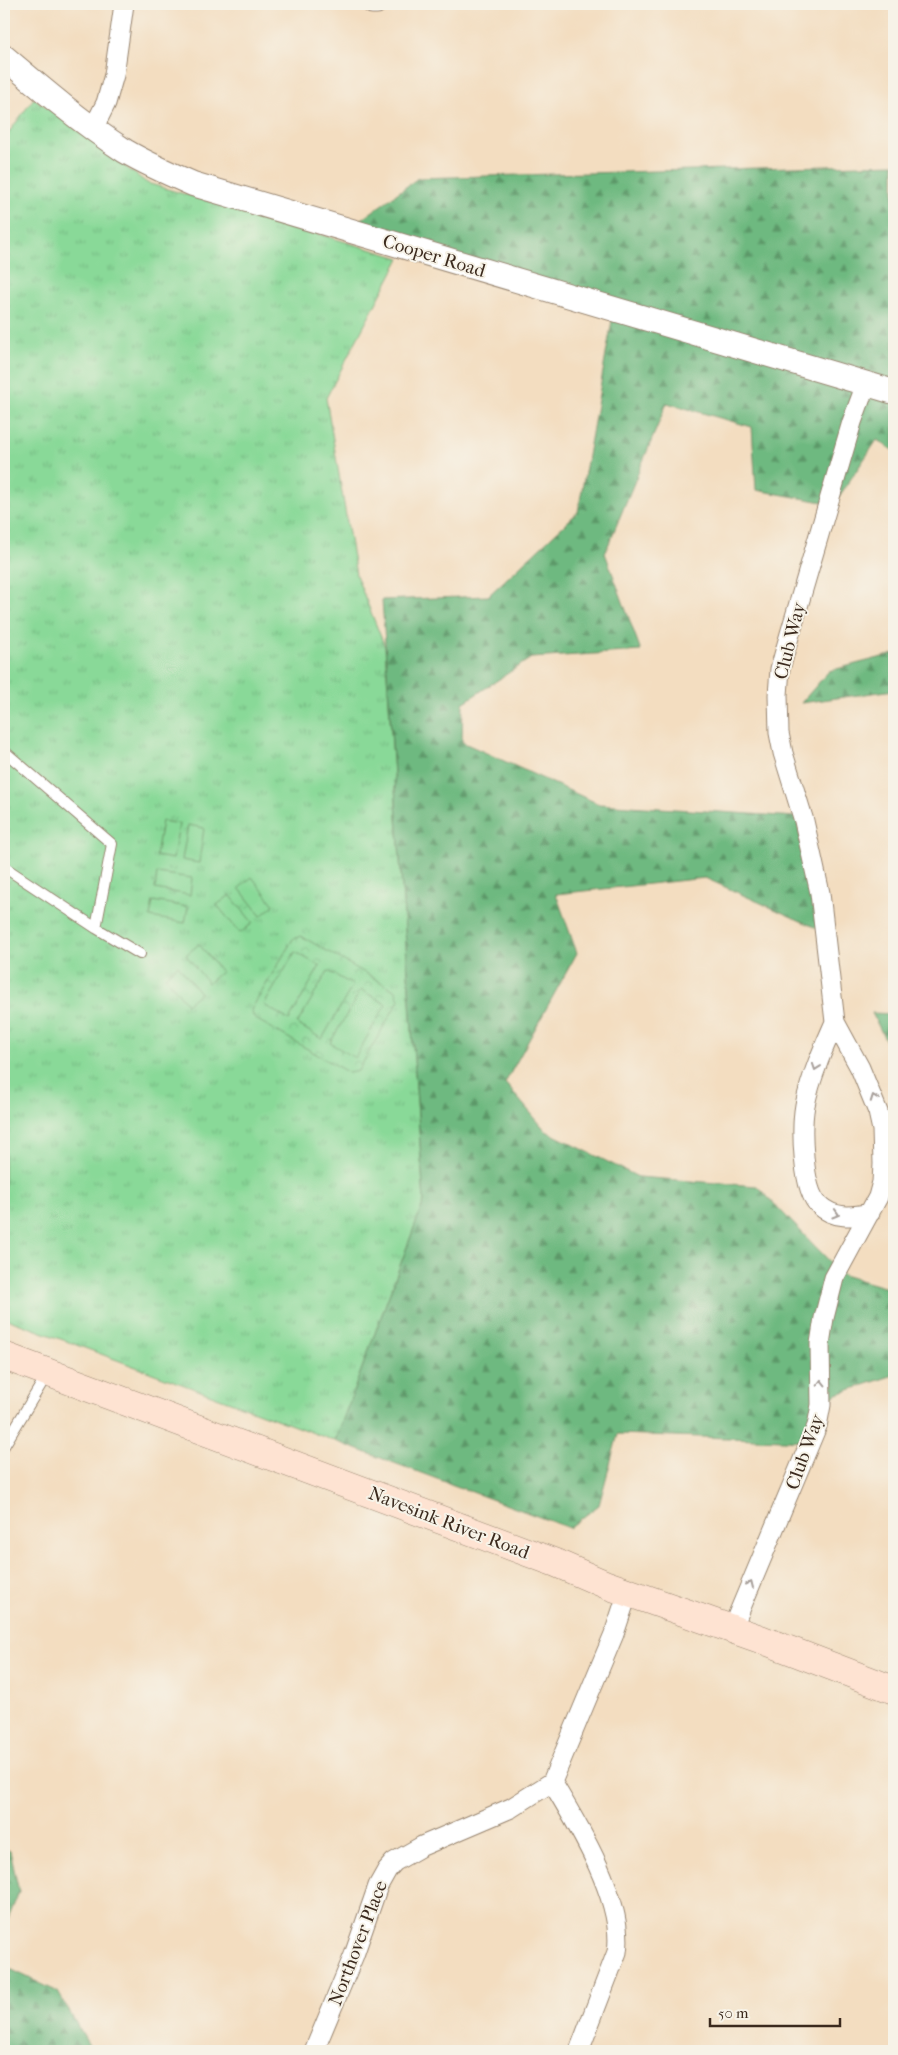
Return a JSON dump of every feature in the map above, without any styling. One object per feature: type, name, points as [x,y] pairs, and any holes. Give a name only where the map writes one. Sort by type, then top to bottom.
[{"type":"main road","name":"Navesink River Road","points":[[4,1356],[556,1563],[628,1592],[894,1690]]},
{"type":"street","points":[[93,129],[106,103],[114,75],[124,4]]},
{"type":"street","points":[[372,4],[378,4]]},
{"type":"street","name":"Cooper Road","points":[[4,57],[68,110],[124,150],[156,168],[193,184],[894,392]]},
{"type":"street","name":"Club Way","points":[[732,1629],[817,1426],[821,1405],[820,1344],[834,1278],[870,1213],[882,1182],[882,1130],[878,1112],[871,1091],[835,1022],[820,893],[804,821],[783,753],[779,733],[778,696],[780,669],[787,644],[866,384]]},
{"type":"street","points":[[835,1022],[818,1061],[805,1106],[803,1140],[805,1166],[811,1191],[818,1204],[826,1211],[849,1218],[870,1213]]},
{"type":"street","points":[[579,2051],[617,1952],[619,1939],[618,1924],[596,1864],[576,1821],[552,1782],[614,1634],[628,1592]]},
{"type":"street","name":"Northover Place","points":[[314,2051],[354,1954],[378,1886],[394,1862],[422,1846],[511,1808],[552,1782]]},
{"type":"lane","points":[[4,751],[112,844],[96,928]]},
{"type":"lane","points":[[4,867],[96,928],[140,954]]},
{"type":"lane","points":[[4,1446],[48,1372]]},
{"type":"green space","points":[[34,98],[147,183],[400,258],[326,398],[356,575],[385,647],[424,1201],[335,1441],[4,1318],[4,139]]},
{"type":"green space","points":[[894,164],[894,451],[877,440],[834,504],[756,490],[752,427],[667,403],[605,553],[641,651],[531,658],[463,703],[462,742],[599,804],[796,817],[821,930],[705,878],[556,894],[577,953],[505,1083],[546,1131],[638,1177],[757,1186],[843,1275],[894,1290],[894,1375],[834,1395],[811,1441],[618,1434],[599,1505],[569,1528],[335,1441],[424,1201],[382,600],[488,596],[578,512],[613,315],[354,225],[418,178]]},
{"type":"green space","points":[[894,654],[894,690],[801,703],[829,671]]},
{"type":"green space","points":[[162,821],[179,824],[173,859],[156,856]]},
{"type":"green space","points":[[188,825],[204,828],[199,863],[182,860]]},
{"type":"green space","points":[[157,873],[192,878],[190,895],[155,889]]},
{"type":"green space","points":[[252,877],[274,905],[261,916],[239,888]]},
{"type":"green space","points":[[230,895],[253,923],[240,933],[217,905]]},
{"type":"green space","points":[[153,901],[188,907],[185,923],[150,917]]},
{"type":"green space","points":[[301,936],[396,991],[399,1000],[358,1071],[349,1073],[254,1018],[251,1010],[293,939]]},
{"type":"green space","points":[[199,944],[221,972],[208,983],[186,955]]},
{"type":"green space","points":[[295,952],[320,966],[289,1020],[264,1005]]},
{"type":"green space","points":[[178,965],[200,993],[187,1004],[165,976]]},
{"type":"green space","points":[[328,971],[353,985],[322,1039],[297,1024]]},
{"type":"green space","points":[[361,990],[386,1004],[355,1058],[330,1043]]},
{"type":"green space","points":[[872,1013],[894,1014],[894,1057]]},
{"type":"green space","points":[[4,1849],[10,1851],[19,1892],[4,1929]]},
{"type":"green space","points":[[4,1966],[58,1992],[91,2049],[87,2051],[4,2051]]}]
